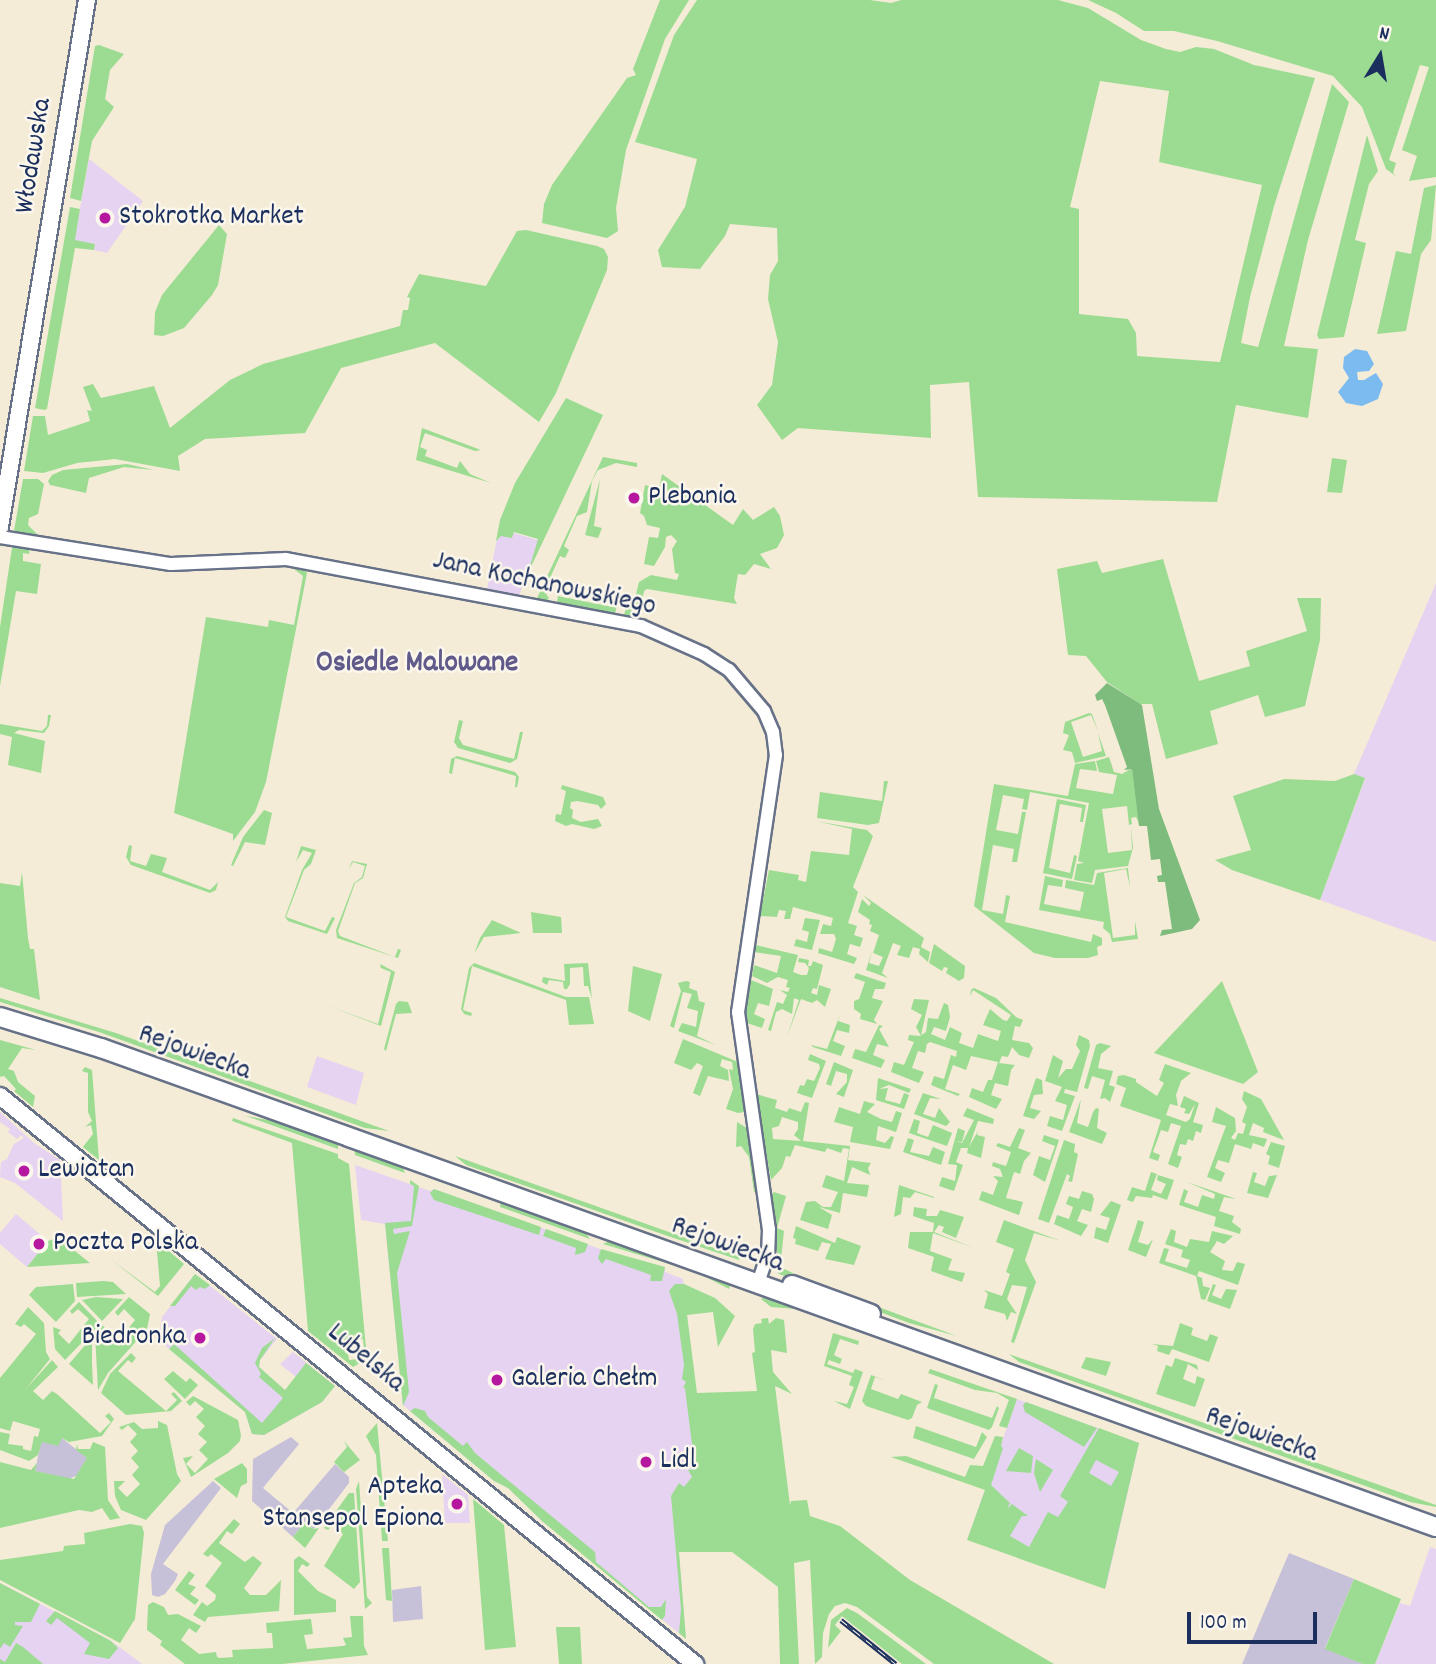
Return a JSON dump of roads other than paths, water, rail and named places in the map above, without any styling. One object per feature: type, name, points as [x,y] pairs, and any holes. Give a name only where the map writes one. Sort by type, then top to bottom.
[{"type":"highway","name":"Rejowiecka","points":[[2,1016],[114,1052],[1436,1515]]},
{"type":"highway","name":"Rejowiecka","points":[[759,1280],[1436,1527]]},
{"type":"main road","name":"Włodawska","points":[[0,527],[87,0]]},
{"type":"main road","name":"Lubelska","points":[[0,1096],[695,1664]]},
{"type":"street","name":"Jana Kochanowskiego","points":[[0,537],[171,564],[286,559],[641,626],[704,654],[729,670],[764,711],[773,732],[776,755],[738,1012],[769,1230],[768,1254],[759,1280]]},
{"type":"water","points":[[1355,349],[1367,351],[1374,364],[1369,371],[1357,372],[1358,380],[1364,380],[1376,373],[1383,384],[1378,399],[1362,406],[1346,403],[1338,392],[1349,378],[1343,368],[1344,357]]},
{"type":"railway","points":[[841,1620],[896,1664]]},
{"type":"place","name":"Stokrotka Market","points":[[105,218]]},
{"type":"place","name":"Plebania","points":[[634,498]]},
{"type":"place","name":"Lewiatan","points":[[24,1171]]},
{"type":"place","name":"Poczta Polska","points":[[39,1244]]},
{"type":"place","name":"Biedronka","points":[[200,1338]]},
{"type":"place","name":"Galeria Chełm","points":[[497,1380]]},
{"type":"place","name":"Lidl","points":[[646,1462]]},
{"type":"place","name":"Apteka Stansepol Epiona","points":[[457,1504]]},
{"type":"district","name":"Osiedle Malowane","points":[[417,665]]}]
